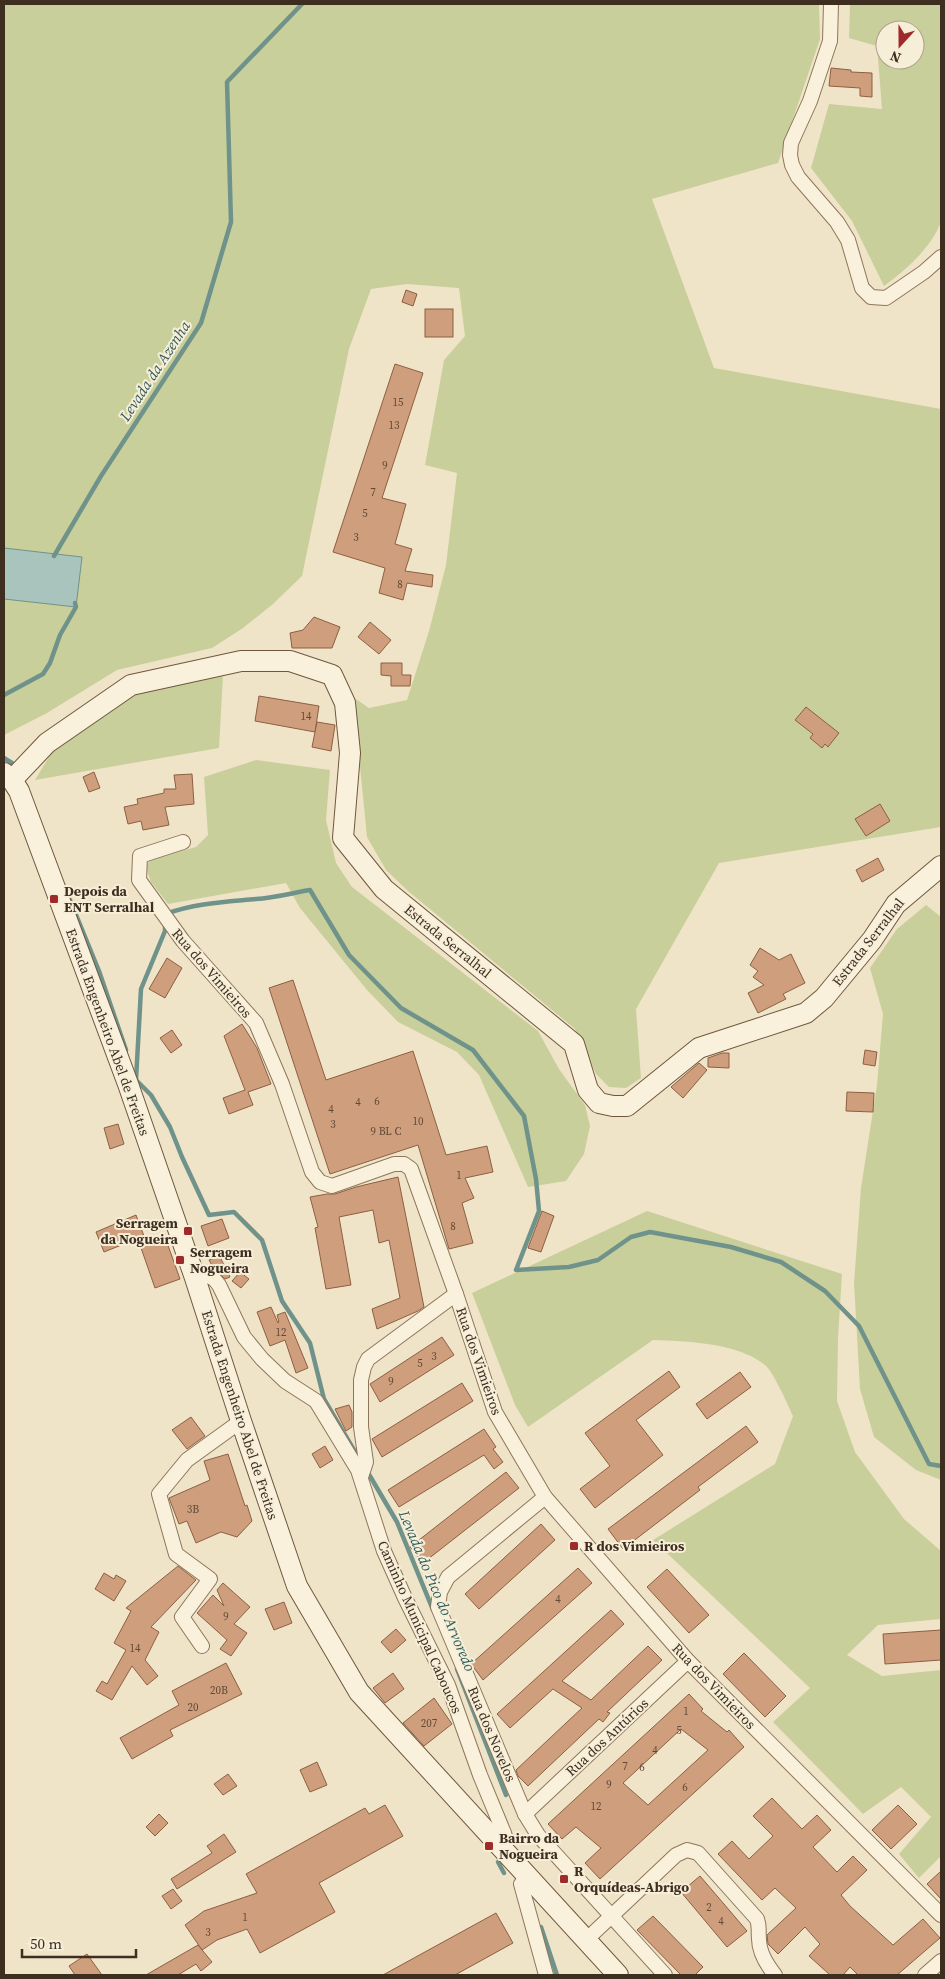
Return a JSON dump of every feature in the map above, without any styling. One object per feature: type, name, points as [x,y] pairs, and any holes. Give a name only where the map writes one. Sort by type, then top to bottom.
[{"type":"main road","name":"Estrada Serralhal","points":[[12,775],[47,743],[131,685],[241,661],[290,661],[332,675],[345,703],[350,753],[343,838],[384,889],[574,1044],[588,1090],[599,1102],[613,1106],[627,1106],[700,1048],[806,1013],[824,998],[872,940],[896,904],[941,866]]},
{"type":"main road","name":"Estrada Engenheiro Abel de Freitas","points":[[12,775],[32,824],[128,1084],[195,1278],[296,1586],[359,1692],[618,1975]]},
{"type":"street","points":[[831,4],[830,41],[810,101],[791,143],[790,155],[792,165],[798,178],[837,222],[848,240],[862,288],[871,297],[886,298],[924,272],[941,257]]},
{"type":"street","name":"Rua dos Vimieiros","points":[[184,842],[140,856],[139,880],[183,941],[256,1023],[282,1084],[312,1172],[320,1182],[332,1186],[394,1164],[404,1164],[411,1169],[456,1294],[495,1412],[545,1497],[688,1661],[941,1915]]},
{"type":"street","name":"Caminho Municipal Caboucos","points":[[195,1278],[206,1275],[214,1278],[244,1337],[262,1359],[285,1381],[316,1401],[361,1477],[384,1551],[448,1685],[480,1775],[504,1833],[506,1840],[503,1850]]},
{"type":"street","points":[[361,1477],[366,1462],[361,1427],[361,1380],[368,1359],[456,1294]]},
{"type":"street","points":[[202,1646],[182,1617],[210,1579],[176,1554],[159,1494],[187,1460],[241,1421]]},
{"type":"street","name":"Rua dos Novelos","points":[[545,1497],[448,1577],[440,1592],[438,1607],[525,1814],[538,1835],[610,1917],[665,1975]]},
{"type":"street","name":"Rua dos Antúrios","points":[[525,1814],[688,1661]]},
{"type":"street","points":[[586,1940],[676,1855],[687,1850],[698,1854],[757,1919],[760,1928],[758,1939],[762,1955],[775,1975]]},
{"type":"street","points":[[527,1877],[521,1884],[546,1975]]},
{"type":"street","points":[[925,1975],[941,1961]]},
{"type":"green space","points":[[4,4],[819,4],[820,39],[778,163],[652,199],[714,368],[941,409],[941,827],[719,863],[636,1009],[641,1078],[626,1088],[609,1087],[596,1074],[575,1029],[408,891],[386,870],[367,837],[353,697],[369,708],[407,700],[429,631],[446,565],[457,473],[425,465],[444,360],[465,336],[459,288],[407,284],[371,289],[349,349],[302,576],[273,604],[243,628],[212,648],[117,670],[47,713],[4,735]]},
{"type":"green space","points":[[850,4],[941,4],[941,222],[931,241],[917,258],[884,286],[852,221],[811,168],[829,104],[882,109],[879,70],[925,70],[925,20],[875,20],[875,45],[849,38]]},
{"type":"green space","points":[[223,676],[219,748],[35,780],[53,750],[133,693]]},
{"type":"green space","points":[[256,760],[330,770],[326,820],[336,863],[352,887],[538,1031],[559,1069],[585,1105],[590,1126],[584,1154],[566,1181],[528,1187],[479,1075],[457,1052],[398,1022],[367,990],[300,908],[286,883],[168,904],[151,882],[146,868],[150,859],[196,847],[208,835],[204,777]]},
{"type":"green space","points":[[926,905],[941,917],[941,1480],[916,1470],[874,1437],[860,1389],[854,1283],[861,1188],[877,1085],[883,1014],[870,968],[897,929]]},
{"type":"green space","points":[[647,1211],[842,1274],[837,1401],[855,1452],[904,1519],[941,1551],[941,1619],[878,1625],[847,1655],[882,1676],[941,1670],[941,1856],[919,1878],[899,1854],[931,1817],[901,1787],[863,1814],[773,1722],[810,1688],[653,1540],[775,1464],[793,1416],[768,1368],[754,1358],[727,1348],[681,1341],[653,1340],[528,1427],[515,1405],[472,1293]]},
{"type":"water","points":[[4,548],[82,557],[76,607],[4,599]]},
{"type":"building","points":[[831,68],[851,70],[851,72],[872,73],[872,97],[860,96],[860,88],[829,86]]},
{"type":"building","points":[[406,290],[417,294],[413,306],[402,302]]},
{"type":"building","points":[[425,309],[453,309],[453,337],[425,337]]},
{"type":"building","points":[[395,364],[423,373],[382,498],[406,504],[395,544],[412,549],[405,571],[433,575],[432,587],[407,583],[403,600],[379,593],[385,568],[333,552]]},
{"type":"building","points":[[314,617],[340,627],[332,648],[292,648],[290,633],[303,630]]},
{"type":"building","points":[[370,622],[391,640],[379,654],[358,637]]},
{"type":"building","points":[[381,663],[402,663],[402,675],[411,675],[410,686],[391,686],[391,676],[381,675]]},
{"type":"building","points":[[259,696],[319,706],[315,732],[255,721]]},
{"type":"building","points":[[806,707],[839,733],[828,747],[825,744],[822,748],[810,738],[813,734],[795,720]]},
{"type":"building","points":[[317,722],[335,725],[331,751],[312,747]]},
{"type":"building","points":[[94,772],[100,788],[89,792],[83,777]]},
{"type":"building","points":[[192,774],[194,804],[165,807],[169,825],[143,830],[141,821],[128,824],[124,807],[138,804],[137,799],[164,793],[164,789],[176,789],[174,775]]},
{"type":"building","points":[[880,804],[890,821],[866,836],[855,819]]},
{"type":"building","points":[[878,858],[884,870],[862,882],[856,870]]},
{"type":"building","points":[[760,948],[779,960],[791,954],[805,983],[783,994],[786,999],[758,1013],[748,993],[764,985],[753,977],[758,971],[750,965]]},
{"type":"building","points":[[167,958],[182,968],[165,998],[149,989]]},
{"type":"building","points":[[293,980],[326,1080],[413,1051],[446,1155],[487,1146],[493,1172],[465,1178],[474,1198],[462,1203],[473,1243],[449,1249],[418,1145],[330,1174],[269,988]]},
{"type":"building","points":[[242,1024],[257,1048],[271,1084],[248,1092],[253,1105],[229,1114],[223,1098],[245,1090],[224,1036]]},
{"type":"building","points":[[172,1030],[182,1045],[171,1053],[160,1038]]},
{"type":"building","points":[[865,1050],[877,1052],[875,1066],[863,1064]]},
{"type":"building","points":[[722,1053],[729,1053],[729,1068],[708,1067],[708,1058]]},
{"type":"building","points":[[699,1063],[707,1070],[683,1098],[671,1087]]},
{"type":"building","points":[[847,1092],[874,1093],[873,1112],[846,1111]]},
{"type":"building","points":[[118,1124],[124,1144],[110,1149],[104,1128]]},
{"type":"building","points":[[398,1177],[424,1307],[377,1329],[372,1309],[400,1298],[389,1240],[379,1243],[373,1210],[339,1217],[351,1285],[326,1289],[315,1228],[318,1227],[310,1197],[335,1194]]},
{"type":"building","points":[[542,1211],[554,1216],[541,1252],[528,1248]]},
{"type":"building","points":[[136,1215],[144,1236],[104,1252],[96,1232]]},
{"type":"building","points":[[222,1219],[229,1238],[208,1246],[201,1226]]},
{"type":"building","points":[[165,1237],[180,1279],[155,1288],[140,1245]]},
{"type":"building","points":[[219,1255],[230,1277],[225,1279],[214,1269],[209,1260]]},
{"type":"building","points":[[240,1272],[249,1279],[241,1288],[232,1281]]},
{"type":"building","points":[[271,1307],[278,1323],[277,1315],[285,1312],[308,1368],[296,1373],[285,1340],[270,1346],[257,1312]]},
{"type":"building","points":[[442,1337],[454,1355],[380,1402],[370,1384]]},
{"type":"building","points":[[669,1371],[680,1387],[636,1420],[663,1455],[595,1508],[580,1489],[610,1466],[585,1433]]},
{"type":"building","points":[[740,1372],[751,1387],[707,1419],[696,1404]]},
{"type":"building","points":[[462,1383],[473,1401],[382,1457],[372,1439]]},
{"type":"building","points":[[349,1405],[352,1412],[352,1427],[346,1431],[335,1409]]},
{"type":"building","points":[[191,1417],[205,1436],[187,1449],[172,1430]]},
{"type":"building","points":[[746,1426],[758,1442],[698,1487],[700,1490],[623,1549],[608,1529]]},
{"type":"building","points":[[484,1429],[496,1447],[493,1449],[503,1462],[494,1469],[484,1455],[399,1507],[388,1490]]},
{"type":"building","points":[[325,1446],[333,1460],[320,1468],[312,1454]]},
{"type":"building","points":[[228,1454],[245,1506],[247,1505],[252,1521],[237,1537],[221,1532],[196,1543],[187,1521],[179,1524],[169,1498],[210,1480],[204,1461]]},
{"type":"building","points":[[506,1472],[519,1488],[423,1563],[410,1547]]},
{"type":"building","points":[[541,1524],[555,1540],[479,1609],[465,1594]]},
{"type":"building","points":[[178,1566],[196,1580],[151,1627],[159,1632],[145,1660],[158,1676],[147,1685],[132,1666],[112,1700],[96,1691],[102,1681],[107,1684],[126,1650],[114,1643],[131,1611],[126,1608]]},
{"type":"building","points":[[578,1568],[592,1583],[483,1680],[471,1664]]},
{"type":"building","points":[[667,1569],[709,1615],[689,1633],[647,1587]]},
{"type":"building","points":[[104,1573],[114,1579],[116,1575],[126,1581],[114,1601],[95,1589]]},
{"type":"building","points":[[223,1583],[250,1607],[234,1624],[247,1633],[231,1656],[220,1649],[227,1640],[197,1613],[213,1595],[224,1606],[217,1590]]},
{"type":"building","points":[[284,1602],[292,1623],[274,1630],[265,1609]]},
{"type":"building","points":[[611,1610],[624,1624],[562,1681],[591,1700],[648,1646],[662,1660],[607,1712],[610,1713],[603,1722],[599,1719],[528,1786],[518,1776],[516,1770],[582,1708],[553,1689],[510,1728],[497,1714]]},
{"type":"building","points":[[396,1629],[406,1640],[391,1653],[381,1642]]},
{"type":"building","points":[[941,1630],[941,1660],[885,1664],[883,1634]]},
{"type":"building","points":[[744,1653],[786,1696],[765,1717],[723,1674]]},
{"type":"building","points":[[226,1663],[242,1694],[170,1730],[173,1736],[132,1759],[120,1738],[179,1705],[172,1691]]},
{"type":"building","points":[[393,1673],[404,1689],[385,1703],[373,1688]]},
{"type":"building","points":[[689,1694],[703,1709],[701,1711],[727,1732],[729,1730],[744,1747],[600,1879],[585,1863],[601,1848],[576,1827],[562,1839],[548,1824]],"holes":[[[681,1729],[708,1750],[648,1805],[623,1783]]]},
{"type":"building","points":[[434,1698],[452,1724],[424,1746],[403,1723]]},
{"type":"building","points":[[317,1762],[327,1785],[310,1792],[300,1770]]},
{"type":"building","points":[[228,1774],[237,1786],[223,1795],[214,1784]]},
{"type":"building","points":[[772,1798],[802,1829],[817,1815],[831,1830],[813,1847],[837,1872],[853,1856],[867,1870],[841,1895],[850,1906],[893,1945],[923,1919],[940,1938],[897,1975],[858,1975],[850,1967],[843,1975],[830,1975],[809,1956],[820,1944],[805,1927],[778,1954],[768,1944],[767,1935],[796,1908],[775,1888],[762,1900],[718,1854],[732,1841],[749,1859],[773,1836],[753,1816]]},
{"type":"building","points":[[385,1805],[403,1836],[319,1883],[335,1912],[260,1953],[247,1929],[217,1940],[202,1950],[185,1925],[204,1911],[257,1893],[246,1874],[365,1808],[369,1814]]},
{"type":"building","points":[[898,1805],[917,1824],[891,1849],[872,1830]]},
{"type":"building","points":[[159,1814],[168,1823],[155,1836],[146,1827]]},
{"type":"building","points":[[224,1834],[236,1852],[177,1889],[171,1879],[212,1853],[207,1846]]},
{"type":"building","points":[[941,1871],[941,1899],[927,1884]]},
{"type":"building","points":[[700,1876],[747,1931],[727,1947],[681,1892]]},
{"type":"building","points":[[173,1889],[182,1901],[171,1909],[162,1896]]},
{"type":"building","points":[[496,1913],[513,1943],[455,1975],[383,1975]]},
{"type":"building","points":[[653,1916],[703,1967],[695,1975],[681,1975],[637,1930]]},
{"type":"building","points":[[198,1945],[212,1962],[201,1971],[196,1964],[178,1975],[146,1975]]},
{"type":"building","points":[[87,1954],[102,1975],[75,1975],[69,1966]]},
{"type":"waterway","name":"Levada da Azenha","points":[[54,556],[101,476],[201,323],[231,222],[227,82],[302,4]]},
{"type":"waterway","name":"Levada do Pico do Arvoredo","points":[[4,695],[43,674],[50,663],[60,635],[76,607],[75,603]]},
{"type":"waterway","name":"Levada do Pico do Arvoredo","points":[[4,758],[12,763],[15,769]]},
{"type":"waterway","points":[[165,914],[199,905],[270,898],[310,890],[349,955],[401,1008],[473,1050],[524,1116],[536,1179],[539,1211],[516,1270],[569,1267],[598,1260],[631,1237],[650,1232],[731,1247],[781,1262],[825,1291],[859,1326],[929,1464],[941,1466]]},
{"type":"waterway","name":"Levada do Pico do Arvoredo","points":[[70,900],[99,971],[126,1050]]},
{"type":"waterway","points":[[136,1080],[141,989],[165,931],[165,923]]},
{"type":"waterway","name":"Levada do Pico do Arvoredo","points":[[135,1079],[151,1095],[170,1127],[209,1215],[234,1212],[262,1240],[282,1301],[310,1343],[324,1399],[361,1462]]},
{"type":"waterway","name":"Levada do Pico do Arvoredo","points":[[367,1471],[397,1522],[433,1610]]},
{"type":"waterway","name":"Levada do Pico do Arvoredo","points":[[457,1669],[506,1795]]},
{"type":"waterway","name":"Levada do Pico do Arvoredo","points":[[498,1862],[504,1873]]},
{"type":"waterway","name":"Levada do Pico do Arvoredo","points":[[541,1927],[557,1975]]},
{"type":"place","name":"Depois da ENT Serralhal","points":[[54,899]]},
{"type":"place","name":"Serragem da Nogueira","points":[[188,1231]]},
{"type":"place","name":"Serragem Nogueira","points":[[180,1260]]},
{"type":"place","name":"R dos Vimieiros","points":[[574,1546]]},
{"type":"place","name":"Bairro da Nogueira","points":[[489,1846]]},
{"type":"place","name":"R Orquídeas-Abrigo","points":[[564,1879]]}]
